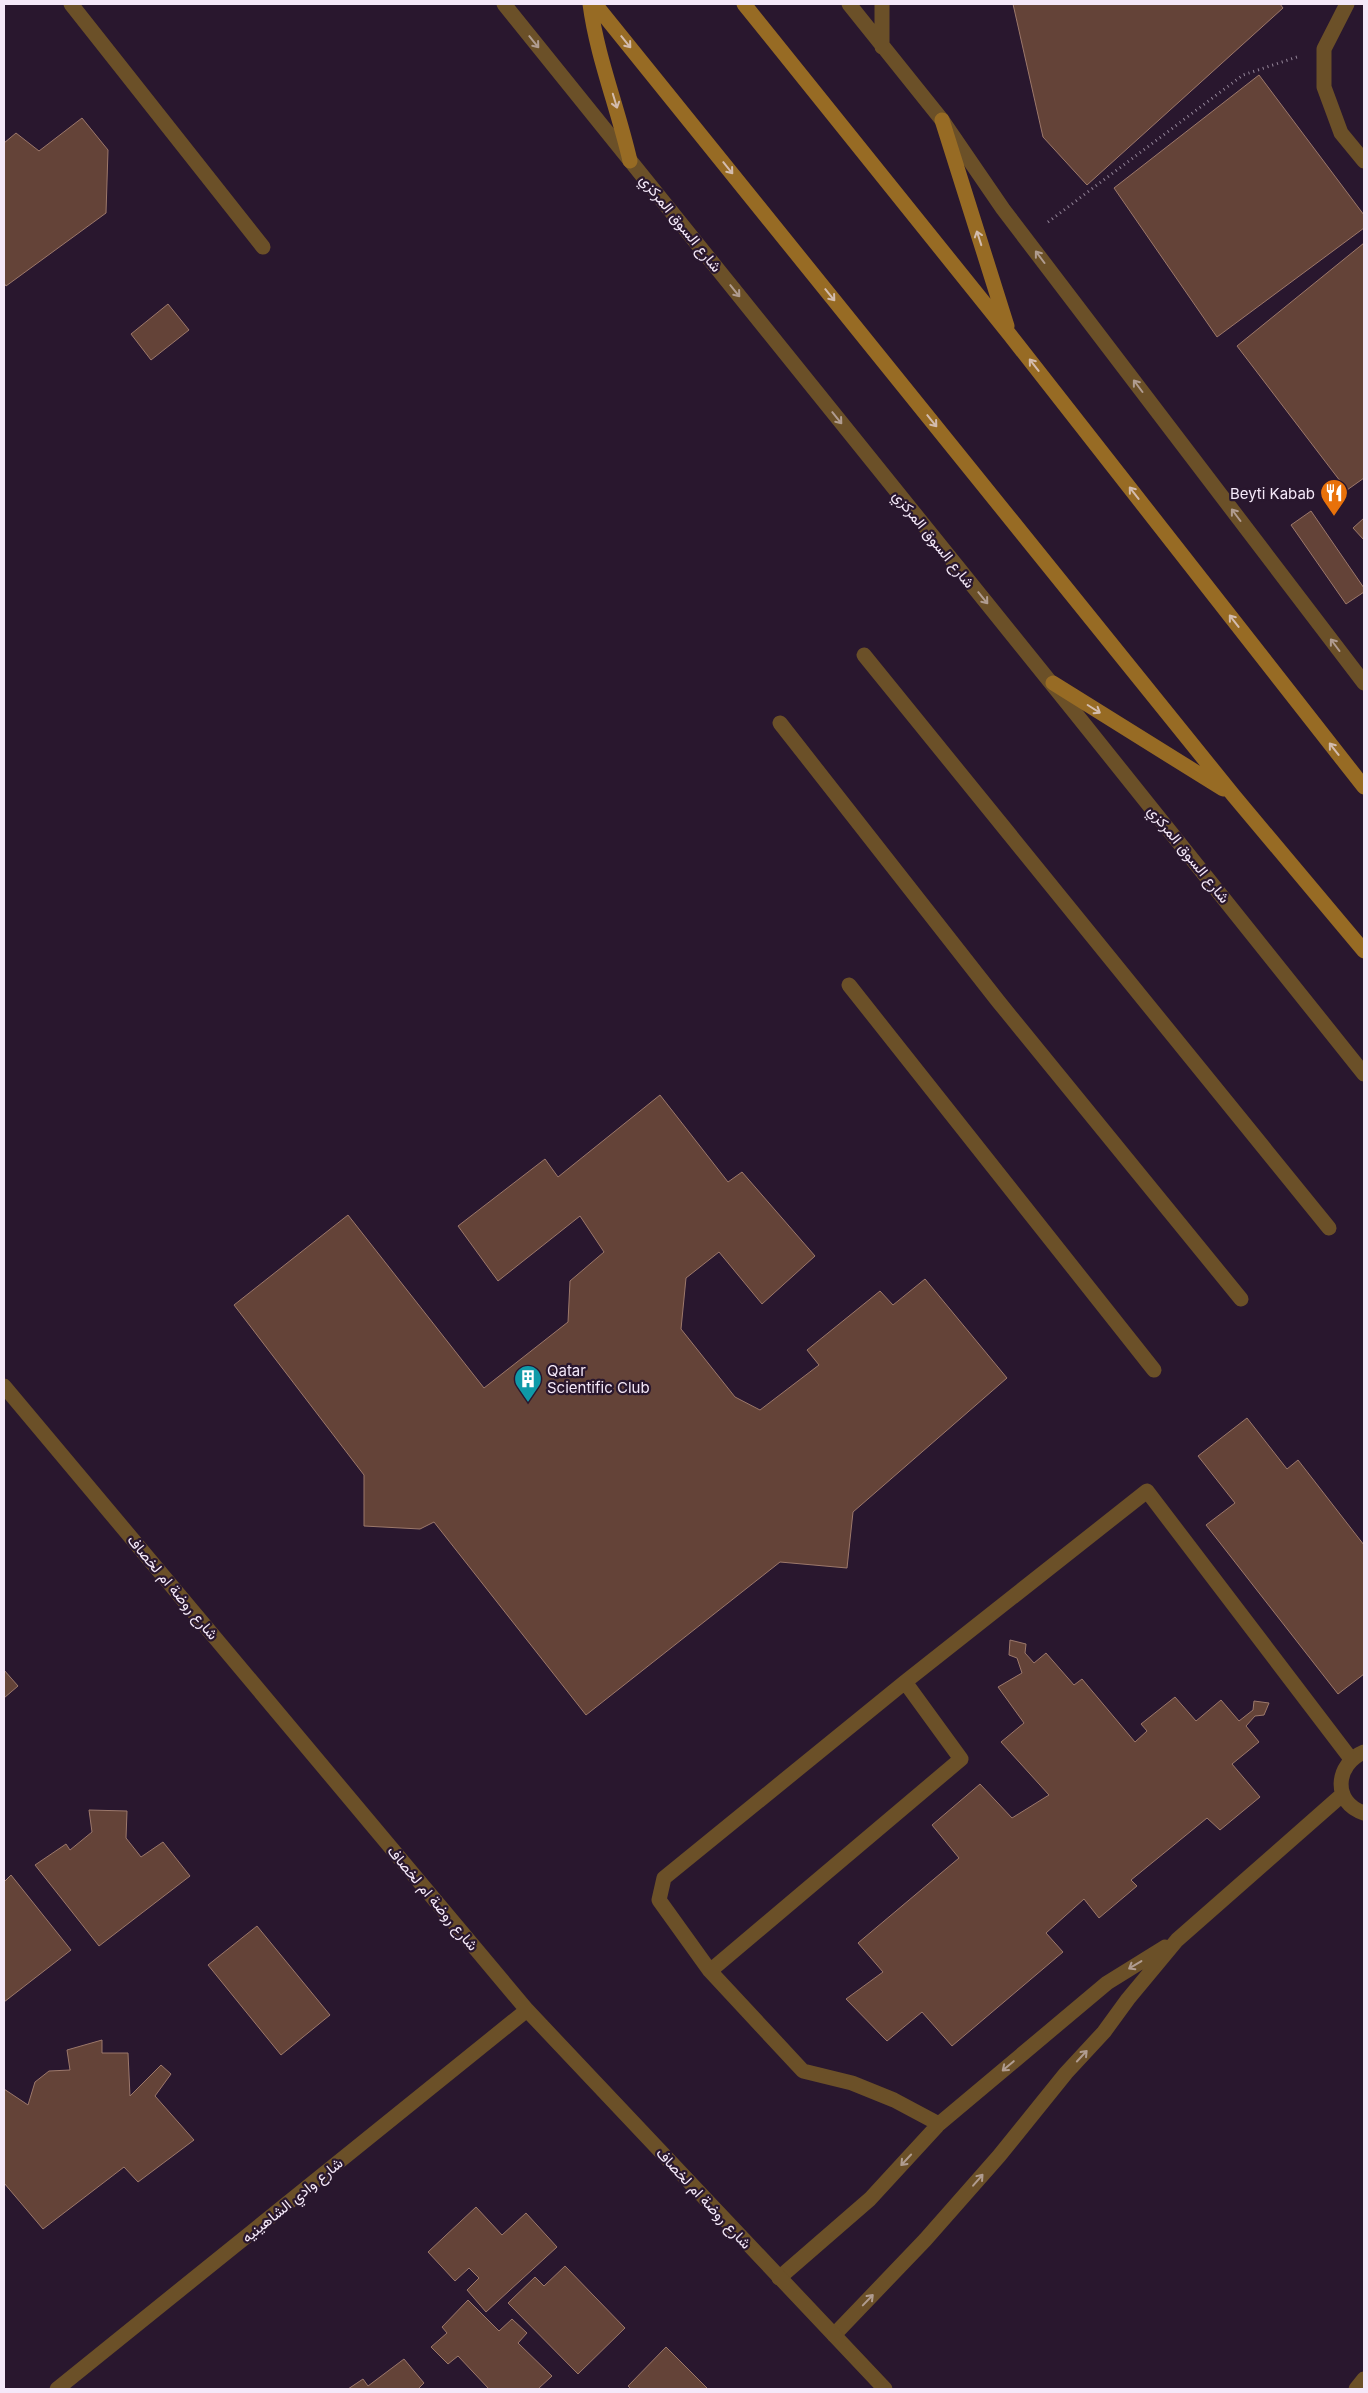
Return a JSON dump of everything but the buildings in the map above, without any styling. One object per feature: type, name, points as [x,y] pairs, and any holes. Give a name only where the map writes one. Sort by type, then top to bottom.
[{"type":"main road","points":[[590,4],[594,36],[620,116],[630,161]]},
{"type":"main road","points":[[595,4],[1234,796],[1364,951]]},
{"type":"main road","points":[[744,4],[1010,335],[1364,788]]},
{"type":"main road","points":[[942,120],[1010,335]]},
{"type":"main road","points":[[1053,683],[1234,796]]},
{"type":"street","points":[[71,4],[262,247]]},
{"type":"street","name":"شارع السوق المركزي","points":[[504,4],[924,526],[1053,683],[1364,1074]]},
{"type":"street","points":[[849,4],[882,48],[942,120],[1026,239],[1364,683]]},
{"type":"street","points":[[882,4],[882,48]]},
{"type":"street","points":[[1347,4],[1343,8],[1324,49],[1324,87],[1341,133],[1364,161]]},
{"type":"street","points":[[864,655],[1329,1228]]},
{"type":"street","points":[[780,723],[992,993],[1242,1299]]},
{"type":"street","points":[[849,985],[1154,1370]]},
{"type":"street","name":"شارع روضة ام لخصاف","points":[[4,1386],[527,2010],[885,2389]]},
{"type":"street","points":[[939,2124],[894,2100],[852,2083],[803,2071],[710,1970],[659,1900],[664,1878],[905,1682],[1147,1491],[1358,1756],[1342,1776],[1343,1794],[1350,1805],[1364,1813]]},
{"type":"street","points":[[710,1970],[961,1759],[905,1682]]},
{"type":"street","points":[[834,2335],[925,2240],[999,2156],[1054,2087],[1104,2032],[1128,1999],[1177,1940],[1343,1794]]},
{"type":"street","points":[[780,2278],[870,2199],[939,2124],[1106,1983],[1177,1940]]},
{"type":"street","name":"شارع وادي الشاهينيه","points":[[57,2389],[527,2010]]},
{"type":"street","points":[[1356,2389],[1364,2379]]},
{"type":"path","points":[[1026,239],[1243,75],[1324,49]]},
{"type":"place","name":"Beyti Kabab","points":[[1334,517]]},
{"type":"place","name":"Qatar Scientific Club","points":[[528,1403]]}]
